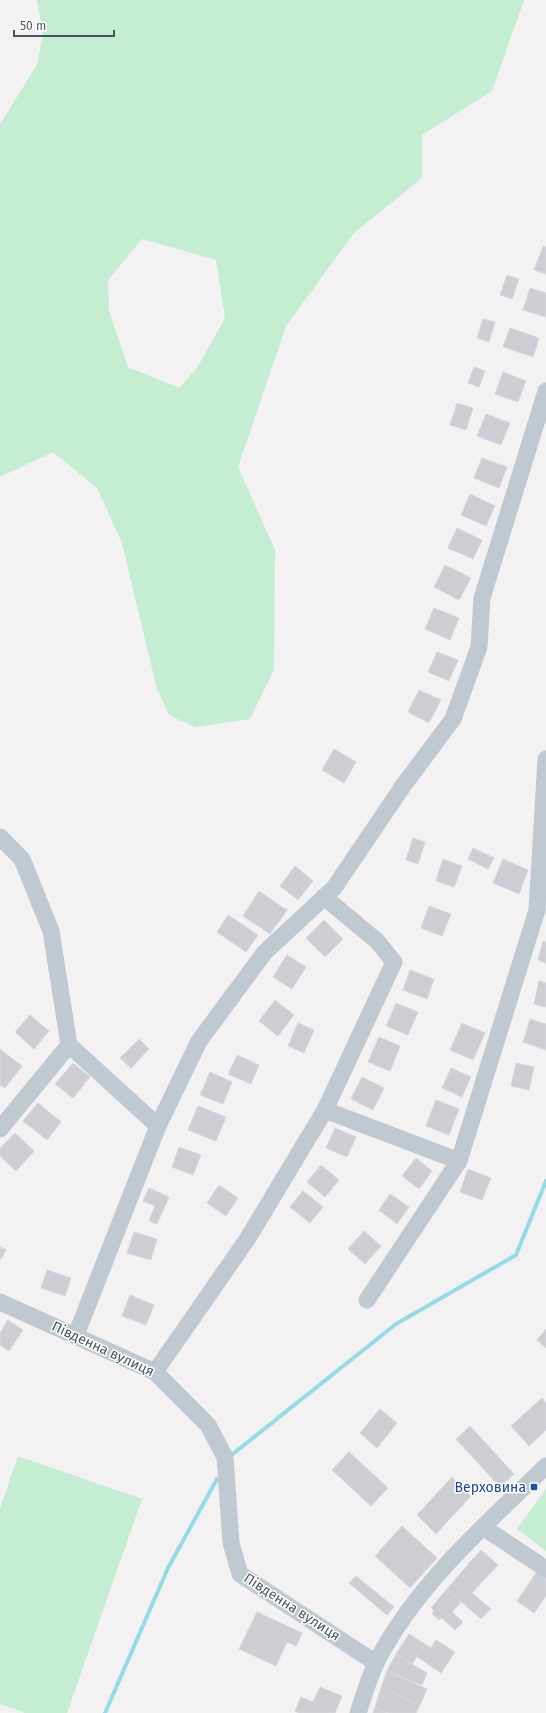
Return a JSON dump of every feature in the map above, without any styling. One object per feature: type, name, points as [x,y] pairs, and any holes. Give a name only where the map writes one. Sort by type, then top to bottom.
[{"type":"street","points":[[76,1335],[158,1126],[199,1041],[265,952],[334,888],[403,786],[453,719],[479,647],[482,598],[546,391]]},
{"type":"street","points":[[367,1300],[459,1161],[537,910],[546,759]]},
{"type":"street","points":[[0,837],[22,859],[51,930],[69,1045],[158,1126]]},
{"type":"street","points":[[155,1372],[248,1238],[325,1110],[394,962],[377,941],[324,897]]},
{"type":"street","points":[[0,1129],[69,1045]]},
{"type":"street","points":[[325,1110],[459,1161]]},
{"type":"street","name":"Південна вулиця","points":[[0,1302],[76,1335],[155,1372],[208,1425],[225,1457],[231,1543],[240,1574],[376,1663]]},
{"type":"street","points":[[358,1713],[376,1663],[388,1641],[420,1595],[483,1527],[546,1466]]},
{"type":"street","points":[[483,1527],[546,1569]]},
{"type":"green space","points":[[37,0],[524,0],[492,91],[422,135],[422,178],[354,233],[286,326],[238,467],[275,550],[274,670],[250,719],[195,727],[169,715],[157,689],[122,543],[97,488],[53,452],[0,477],[0,124],[37,65],[43,34]],"holes":[[[142,239],[216,260],[225,318],[197,368],[179,388],[128,367],[109,311],[108,280]]]},
{"type":"green space","points":[[18,1456],[142,1499],[67,1713],[25,1713],[0,1704],[0,1509]]},
{"type":"green space","points":[[546,1489],[546,1551],[517,1529]]},
{"type":"building","points":[[543,246],[546,247],[546,274],[534,270]]},
{"type":"building","points":[[507,275],[519,279],[512,299],[500,295]]},
{"type":"building","points":[[530,288],[546,293],[546,317],[523,310]]},
{"type":"building","points":[[483,319],[495,322],[489,342],[477,338]]},
{"type":"building","points":[[510,328],[539,338],[533,357],[503,347]]},
{"type":"building","points":[[474,367],[485,371],[479,387],[468,383]]},
{"type":"building","points":[[503,372],[526,381],[518,402],[495,394]]},
{"type":"building","points":[[457,403],[473,408],[466,430],[450,425]]},
{"type":"building","points":[[486,414],[510,423],[501,445],[477,436]]},
{"type":"building","points":[[482,458],[507,467],[499,488],[474,478]]},
{"type":"building","points":[[470,494],[495,506],[486,526],[461,515]]},
{"type":"building","points":[[457,528],[482,540],[473,559],[448,548]]},
{"type":"building","points":[[445,565],[471,578],[459,600],[434,587]]},
{"type":"building","points":[[434,608],[459,618],[450,640],[425,629]]},
{"type":"building","points":[[437,652],[458,660],[449,681],[428,672]]},
{"type":"building","points":[[419,690],[441,700],[429,723],[408,712]]},
{"type":"building","points":[[334,749],[356,762],[344,783],[322,770]]},
{"type":"building","points":[[413,838],[425,842],[418,864],[406,860]]},
{"type":"building","points":[[473,848],[494,858],[488,869],[468,859]]},
{"type":"building","points":[[443,859],[462,866],[454,887],[436,881]]},
{"type":"building","points":[[503,859],[528,870],[519,894],[493,883]]},
{"type":"building","points":[[295,866],[313,881],[298,900],[280,886]]},
{"type":"building","points":[[259,891],[285,909],[288,909],[270,934],[243,916]]},
{"type":"building","points":[[429,906],[451,914],[442,936],[421,928]]},
{"type":"building","points":[[228,915],[258,935],[246,952],[217,932]]},
{"type":"building","points":[[324,920],[343,939],[325,957],[306,938]]},
{"type":"building","points":[[543,941],[546,942],[546,963],[538,960]]},
{"type":"building","points":[[287,955],[306,967],[292,989],[273,977]]},
{"type":"building","points":[[410,970],[434,979],[427,999],[403,990]]},
{"type":"building","points":[[539,981],[546,983],[546,1007],[534,1004]]},
{"type":"building","points":[[275,1000],[294,1015],[278,1036],[259,1021]]},
{"type":"building","points":[[396,1003],[418,1012],[408,1035],[386,1026]]},
{"type":"building","points":[[30,1015],[49,1031],[34,1049],[15,1032]]},
{"type":"building","points":[[530,1019],[546,1024],[546,1050],[523,1042]]},
{"type":"building","points":[[298,1023],[314,1030],[304,1053],[288,1046]]},
{"type":"building","points":[[462,1023],[485,1033],[473,1060],[450,1050]]},
{"type":"building","points":[[379,1037],[400,1046],[390,1071],[368,1062]]},
{"type":"building","points":[[139,1039],[149,1049],[131,1068],[120,1058]]},
{"type":"building","points":[[0,1049],[22,1066],[5,1088],[0,1085]]},
{"type":"building","points":[[237,1055],[259,1065],[251,1084],[228,1074]]},
{"type":"building","points":[[73,1063],[90,1077],[73,1098],[55,1084]]},
{"type":"building","points":[[516,1063],[534,1067],[529,1090],[511,1086]]},
{"type":"building","points":[[451,1068],[471,1077],[462,1097],[442,1088]]},
{"type":"building","points":[[210,1072],[232,1082],[223,1104],[200,1095]]},
{"type":"building","points":[[362,1077],[384,1088],[373,1110],[351,1099]]},
{"type":"building","points":[[436,1100],[459,1109],[449,1135],[426,1126]]},
{"type":"building","points":[[38,1103],[61,1122],[47,1140],[23,1121]]},
{"type":"building","points":[[198,1106],[226,1117],[216,1141],[188,1130]]},
{"type":"building","points":[[335,1128],[356,1137],[347,1157],[326,1148]]},
{"type":"building","points":[[15,1133],[34,1151],[16,1171],[0,1156],[0,1148]]},
{"type":"building","points":[[179,1147],[201,1155],[193,1175],[172,1167]]},
{"type":"building","points":[[416,1158],[432,1171],[419,1189],[402,1176]]},
{"type":"building","points":[[321,1165],[339,1180],[325,1197],[307,1182]]},
{"type":"building","points":[[468,1169],[491,1178],[482,1200],[460,1192]]},
{"type":"building","points":[[219,1185],[238,1198],[226,1216],[207,1203]]},
{"type":"building","points":[[149,1188],[169,1197],[157,1224],[149,1221],[155,1206],[143,1201]]},
{"type":"building","points":[[303,1191],[323,1207],[310,1223],[290,1207]]},
{"type":"building","points":[[390,1194],[409,1207],[397,1224],[379,1210]]},
{"type":"building","points":[[364,1231],[381,1246],[365,1264],[348,1249]]},
{"type":"building","points":[[134,1232],[157,1239],[151,1260],[127,1253]]},
{"type":"building","points":[[0,1247],[6,1250],[0,1260]]},
{"type":"building","points":[[47,1270],[71,1278],[65,1296],[41,1288]]},
{"type":"building","points":[[130,1295],[154,1305],[146,1325],[122,1316]]},
{"type":"building","points":[[8,1320],[23,1330],[9,1351],[0,1345],[0,1333]]},
{"type":"building","points":[[546,1329],[546,1348],[537,1340]]},
{"type":"building","points":[[542,1398],[546,1403],[546,1430],[529,1446],[511,1426]]},
{"type":"building","points":[[380,1409],[397,1423],[377,1448],[360,1433]]},
{"type":"building","points":[[470,1426],[514,1474],[500,1487],[456,1439]]},
{"type":"building","points":[[349,1452],[388,1488],[371,1506],[332,1470]]},
{"type":"building","points":[[452,1477],[471,1496],[436,1534],[417,1515]]},
{"type":"building","points":[[402,1526],[437,1558],[410,1588],[375,1556]]},
{"type":"building","points":[[481,1550],[498,1565],[481,1583],[465,1568]]},
{"type":"building","points":[[541,1566],[546,1569],[546,1596],[534,1613],[517,1601]]},
{"type":"building","points":[[465,1568],[481,1583],[472,1593],[491,1609],[481,1619],[447,1589]]},
{"type":"building","points":[[356,1576],[394,1607],[387,1615],[349,1583]]},
{"type":"building","points":[[447,1589],[461,1602],[452,1612],[463,1622],[455,1630],[442,1618],[439,1620],[432,1614],[434,1611],[431,1608]]},
{"type":"building","points":[[257,1612],[302,1633],[296,1646],[287,1642],[276,1666],[239,1649]]},
{"type":"building","points":[[409,1634],[425,1644],[412,1664],[396,1654]]},
{"type":"building","points":[[436,1640],[455,1652],[441,1673],[416,1656],[425,1644],[431,1648]]},
{"type":"building","points":[[396,1654],[427,1673],[422,1685],[387,1671]]},
{"type":"building","points":[[387,1671],[427,1689],[420,1705],[381,1688]]},
{"type":"building","points":[[320,1687],[342,1696],[335,1713],[299,1713],[295,1711],[301,1697],[313,1702]]},
{"type":"building","points":[[381,1688],[420,1705],[416,1713],[388,1713],[375,1707]]},
{"type":"building","points":[[375,1707],[388,1713],[373,1713]]},
{"type":"waterway","points":[[229,1457],[396,1324],[516,1255],[546,1181]]},
{"type":"waterway","points":[[105,1713],[168,1568],[217,1479]]},
{"type":"place","name":"Верховина","points":[[534,1487]]}]
